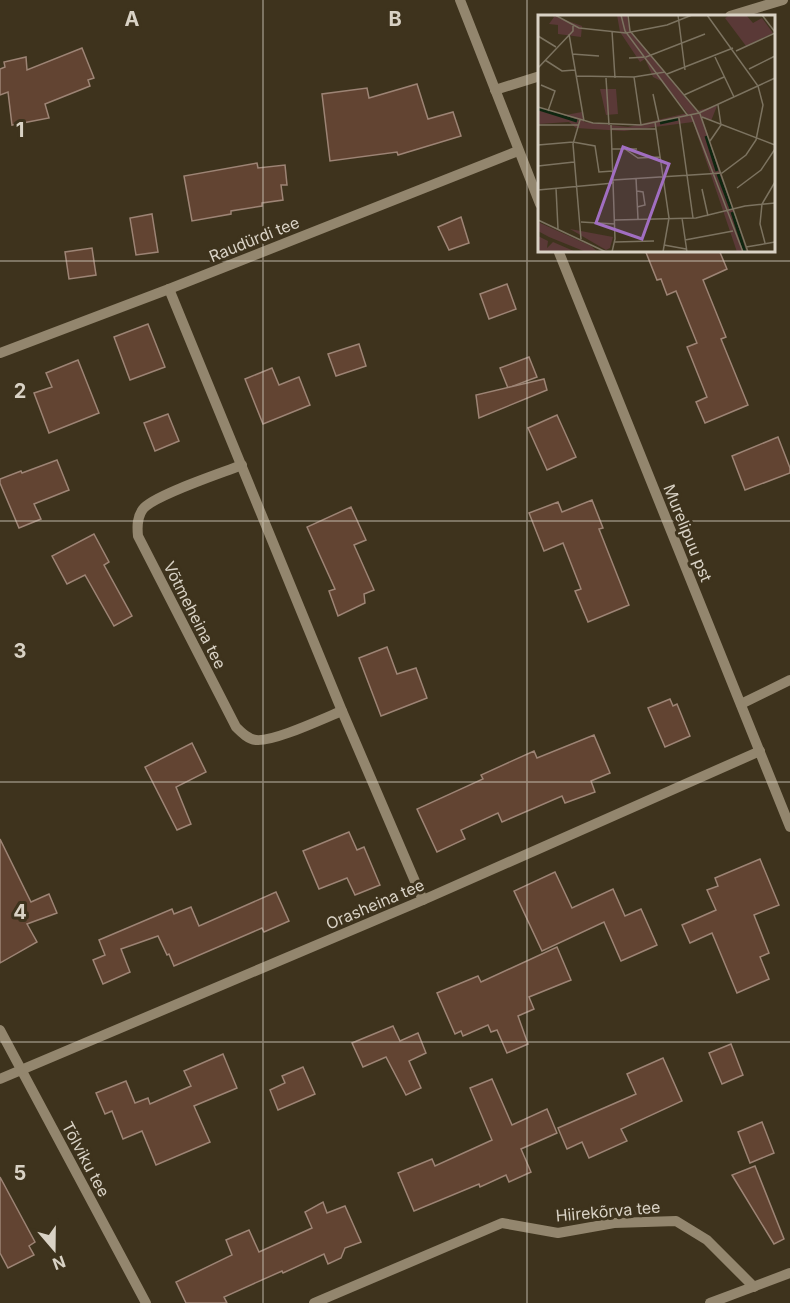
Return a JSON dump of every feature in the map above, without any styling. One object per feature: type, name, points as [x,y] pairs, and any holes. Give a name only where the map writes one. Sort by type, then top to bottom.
[{"type":"street","points":[[460,0],[538,199]]},
{"type":"street","points":[[733,15],[783,0]]},
{"type":"street","points":[[495,90],[538,77]]},
{"type":"street","name":"Raudürdi tee","points":[[0,353],[518,151]]},
{"type":"street","name":"Murelipuu pst","points":[[559,252],[790,827]]},
{"type":"street","points":[[169,289],[342,711],[423,900]]},
{"type":"street","name":"Võtmeheina tee","points":[[242,465],[156,499],[143,509],[137,523],[138,536],[236,728],[254,740],[267,740],[342,711]]},
{"type":"street","points":[[741,704],[790,680]]},
{"type":"street","name":"Orasheina tee","points":[[0,1079],[423,900],[760,751]]},
{"type":"street","name":"Tõlviku tee","points":[[0,1030],[146,1303]]},
{"type":"street","name":"Hiirekõrva tee","points":[[314,1303],[502,1223],[558,1233],[614,1223],[676,1221],[707,1240],[754,1287]]},
{"type":"street","points":[[710,1303],[790,1273]]},
{"type":"building","points":[[82,48],[94,78],[88,80],[90,86],[45,104],[49,118],[12,125],[8,92],[0,95],[0,69],[5,67],[4,62],[26,57],[27,70]]},
{"type":"building","points":[[417,84],[428,119],[453,112],[461,136],[398,155],[397,152],[330,161],[322,94],[367,88],[369,98]]},
{"type":"building","points":[[257,163],[258,168],[285,165],[287,185],[281,185],[283,200],[231,211],[231,214],[192,221],[184,176]]},
{"type":"building","points":[[152,214],[158,252],[136,255],[130,218]]},
{"type":"building","points":[[461,217],[469,243],[449,250],[438,227]]},
{"type":"building","points":[[92,248],[96,275],[69,279],[65,252]]},
{"type":"building","points":[[646,252],[720,252],[727,269],[703,280],[726,337],[721,339],[748,405],[705,423],[696,402],[707,397],[687,347],[697,343],[676,291],[667,295],[661,279],[657,280]]},
{"type":"building","points":[[507,284],[516,309],[489,319],[480,294]]},
{"type":"building","points":[[148,324],[165,367],[130,380],[114,337]]},
{"type":"building","points":[[359,344],[366,366],[336,376],[328,354]]},
{"type":"building","points":[[529,357],[537,377],[508,388],[500,368]]},
{"type":"building","points":[[78,360],[99,413],[49,433],[34,393],[52,387],[46,373]]},
{"type":"building","points":[[272,368],[279,385],[299,377],[310,405],[263,424],[245,379]]},
{"type":"building","points":[[544,379],[547,390],[479,418],[476,395]]},
{"type":"building","points":[[168,414],[179,441],[155,451],[144,423]]},
{"type":"building","points":[[557,415],[576,457],[547,470],[528,428]]},
{"type":"building","points":[[778,437],[790,473],[745,490],[732,456]]},
{"type":"building","points":[[57,460],[69,490],[34,504],[41,519],[19,528],[0,479]]},
{"type":"building","points":[[592,500],[603,528],[599,529],[629,605],[588,622],[575,591],[581,589],[563,543],[544,551],[529,513],[558,502],[562,512]]},
{"type":"building","points":[[351,507],[366,540],[354,545],[374,590],[364,594],[365,603],[338,616],[329,591],[335,589],[307,527]]},
{"type":"building","points":[[94,534],[109,562],[104,565],[132,616],[114,626],[85,575],[67,584],[52,556]]},
{"type":"building","points":[[387,647],[397,674],[416,668],[427,698],[381,716],[359,658]]},
{"type":"building","points":[[670,699],[673,706],[677,704],[690,736],[665,747],[648,708]]},
{"type":"building","points":[[594,735],[610,773],[591,781],[595,792],[565,803],[562,796],[502,822],[498,813],[461,830],[465,839],[437,852],[417,809],[483,779],[481,775],[534,751],[537,758]]},
{"type":"building","points":[[192,743],[206,772],[176,787],[191,824],[177,830],[145,767]]},
{"type":"building","points":[[349,832],[357,850],[364,847],[380,885],[355,895],[347,878],[319,889],[303,851]]},
{"type":"building","points":[[0,839],[31,902],[49,894],[57,913],[27,924],[37,942],[0,963]]},
{"type":"building","points":[[760,859],[779,905],[754,915],[769,953],[760,957],[769,979],[737,993],[712,933],[690,943],[682,925],[716,910],[707,890],[718,886],[715,878]]},
{"type":"building","points":[[555,872],[572,908],[613,889],[625,916],[641,909],[657,945],[621,961],[604,922],[542,951],[514,891]]},
{"type":"building","points":[[276,892],[289,921],[264,932],[262,928],[174,966],[158,936],[121,949],[130,972],[103,984],[93,960],[105,955],[99,940],[172,909],[174,914],[191,907],[199,926]]},
{"type":"building","points":[[557,947],[571,980],[529,997],[534,1009],[518,1016],[528,1044],[507,1053],[497,1030],[491,1032],[488,1025],[463,1036],[461,1031],[455,1034],[437,993],[478,976],[481,982]]},
{"type":"building","points":[[393,1026],[400,1041],[418,1033],[426,1053],[409,1061],[421,1088],[406,1095],[386,1057],[363,1067],[352,1043]]},
{"type":"building","points":[[731,1044],[743,1075],[722,1084],[709,1053]]},
{"type":"building","points":[[223,1054],[237,1088],[194,1106],[210,1142],[156,1165],[142,1131],[123,1139],[112,1111],[105,1114],[96,1093],[126,1081],[135,1103],[148,1098],[150,1104],[191,1086],[184,1071]]},
{"type":"building","points":[[663,1058],[682,1101],[621,1129],[627,1141],[589,1158],[582,1142],[567,1149],[558,1128],[636,1094],[627,1074]]},
{"type":"building","points":[[303,1067],[315,1094],[278,1110],[270,1090],[285,1083],[282,1076]]},
{"type":"building","points":[[492,1079],[512,1125],[547,1109],[557,1133],[521,1149],[531,1172],[509,1182],[506,1175],[480,1187],[479,1184],[414,1211],[398,1173],[432,1159],[435,1166],[492,1140],[470,1088]]},
{"type":"building","points":[[762,1122],[774,1153],[750,1163],[738,1132]]},
{"type":"building","points":[[755,1166],[784,1239],[774,1244],[732,1175]]},
{"type":"building","points":[[0,1177],[35,1242],[29,1246],[34,1255],[8,1268],[0,1253]]},
{"type":"building","points":[[323,1202],[327,1213],[345,1206],[361,1242],[345,1248],[341,1258],[328,1264],[324,1254],[224,1297],[227,1303],[186,1303],[176,1282],[232,1255],[226,1240],[249,1230],[259,1252],[312,1228],[305,1212]]}]
